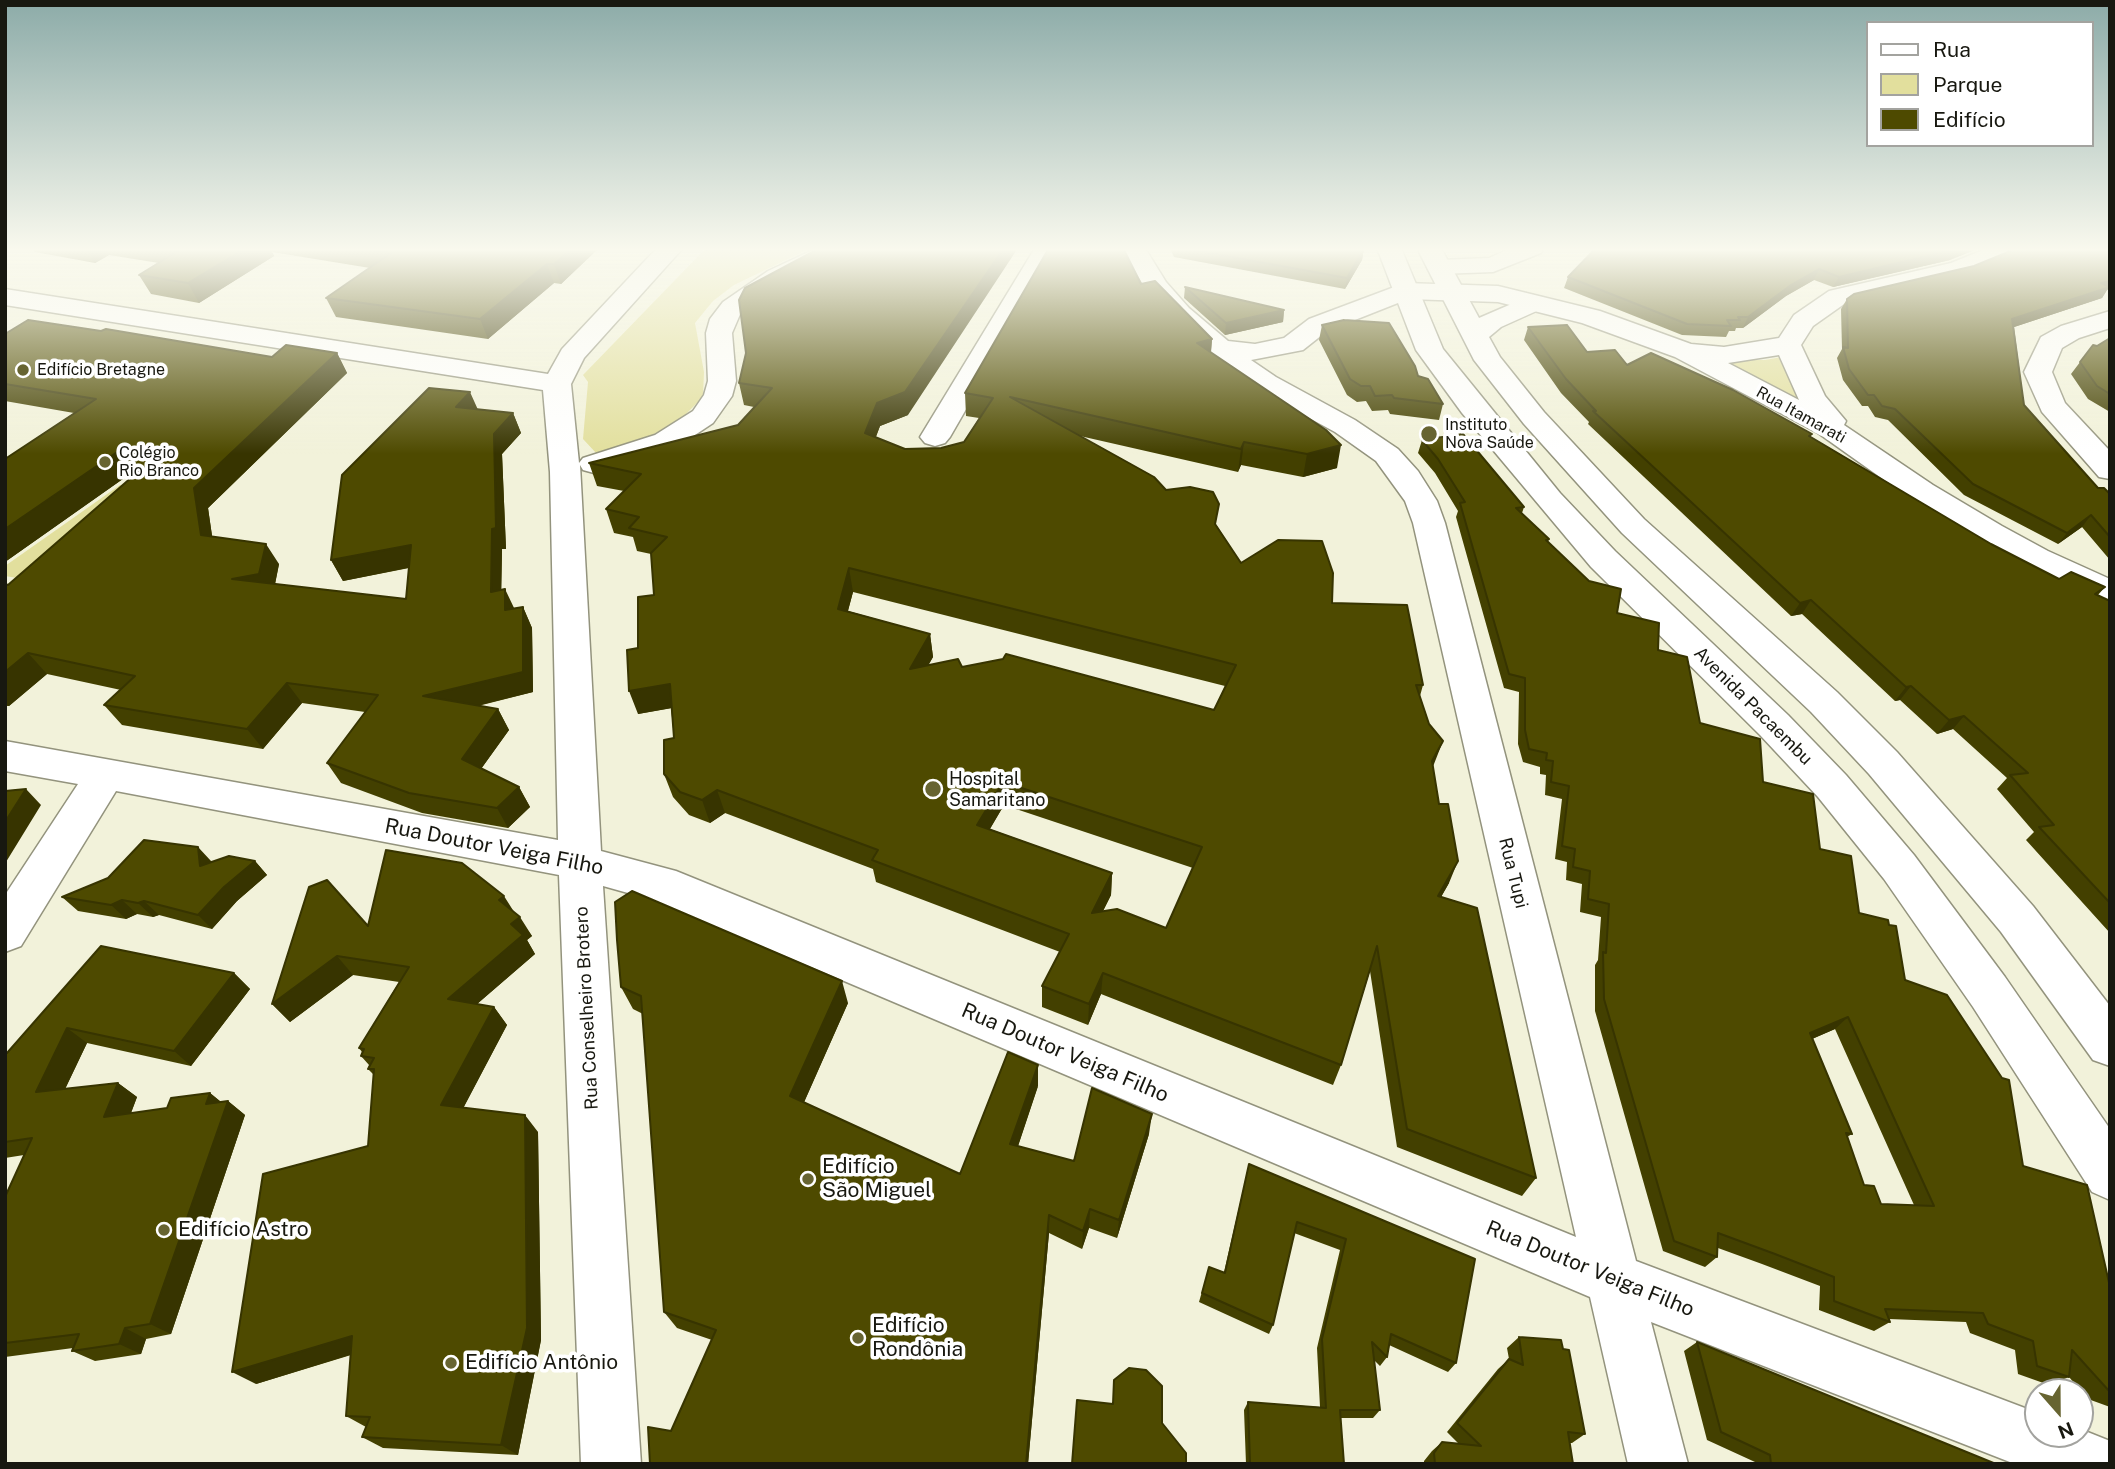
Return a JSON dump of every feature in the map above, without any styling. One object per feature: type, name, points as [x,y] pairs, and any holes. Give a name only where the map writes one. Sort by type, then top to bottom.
[{"type":"street","points":[[113,317],[561,398],[572,355],[608,317]]},
{"type":"street","name":"Rua Conselheiro Brotero","points":[[611,1464],[580,862],[561,398],[567,376],[624,317]]},
{"type":"street","points":[[565,472],[666,441],[696,422],[718,396],[722,381],[719,333],[724,317]]},
{"type":"street","points":[[935,437],[1006,317]]},
{"type":"street","name":"Rua Tupi","points":[[1183,317],[1219,348],[1290,396],[1345,426],[1387,456],[1407,478],[1429,523],[1616,1281],[1658,1464]]},
{"type":"street","points":[[1219,348],[1255,352],[1293,344],[1318,325],[1345,317]]},
{"type":"street","name":"Avenida Pacaembu","points":[[1416,317],[1430,350],[1472,407],[1549,500],[1603,559],[1774,725],[1832,786],[1899,867],[1989,992],[2110,1174]]},
{"type":"street","points":[[1464,317],[1488,360],[1584,476],[1633,526],[1824,702],[1883,763],[2017,919],[2110,1044]]},
{"type":"street","points":[[1474,336],[1492,321],[1502,317]]},
{"type":"street","name":"Rua Itamarati","points":[[1589,317],[1685,351],[1828,427],[1922,492],[2036,559],[2103,589]]},
{"type":"street","points":[[1685,351],[1724,355],[1788,345],[1803,321],[1809,317]]},
{"type":"street","points":[[2110,319],[2070,332],[2051,344],[2038,372],[2052,405],[2110,470]]},
{"type":"street","points":[[1290,396],[1286,364],[1293,344]]},
{"type":"street","points":[[1788,345],[1812,398],[1831,421],[1828,427]]},
{"type":"street","name":"Rua Doutor Veiga Filho","points":[[5,756],[580,862],[661,884],[1616,1281],[2093,1464]]},
{"type":"street","points":[[5,933],[106,774]]},
{"type":"green space","points":[[640,317],[700,317],[695,323],[704,372],[703,397],[681,419],[652,435],[597,454],[583,439],[588,382],[583,375]]},
{"type":"green space","points":[[1782,357],[1804,403],[1717,360],[1765,360]]},
{"type":"green space","points":[[120,485],[156,488],[42,582],[5,576],[5,566]]},
{"type":"building","points":[[741,317],[957,317],[905,392],[877,403],[865,433],[905,449],[941,448],[964,442],[993,398],[965,393],[1009,317],[1190,317],[1212,339],[1197,343],[1326,430],[1341,445],[1307,454],[1244,442],[1241,449],[1010,397],[1154,477],[1166,490],[1190,487],[1213,492],[1219,504],[1215,524],[1241,563],[1278,540],[1322,541],[1333,573],[1332,603],[1407,605],[1423,685],[1416,685],[1429,724],[1443,741],[1432,761],[1439,804],[1448,804],[1458,861],[1438,896],[1477,908],[1536,1178],[1407,1129],[1377,946],[1341,1065],[1103,973],[1089,1004],[1042,986],[1069,934],[872,860],[878,850],[717,790],[702,800],[680,792],[664,774],[664,740],[674,738],[670,684],[629,691],[627,650],[638,648],[638,597],[654,595],[651,553],[667,537],[629,528],[639,517],[606,509],[641,474],[589,463],[738,425],[772,388],[739,383],[746,353]],"holes":[[[849,568],[1236,665],[1214,710],[1006,654],[1003,659],[962,667],[958,659],[910,669],[930,634],[838,609]],[[1003,782],[1202,847],[1166,928],[1117,909],[1092,913],[1112,873],[977,825]]]},
{"type":"building","points":[[1219,317],[1255,317],[1226,323]]},
{"type":"building","points":[[1668,317],[1749,317],[1727,320],[1731,326],[1687,324]]},
{"type":"building","points":[[1847,317],[2019,317],[2012,319],[2024,405],[2098,488],[2104,488],[2110,494],[2110,537],[2091,515],[2067,533],[1973,484],[1895,409],[1882,406],[1874,395],[1868,395],[1849,369],[1843,347],[1848,348]]},
{"type":"building","points":[[28,320],[101,331],[106,329],[272,357],[286,345],[337,353],[194,488],[201,535],[266,544],[259,574],[232,579],[406,599],[411,545],[331,560],[342,475],[429,388],[470,392],[456,407],[513,413],[494,434],[496,528],[492,529],[491,592],[505,589],[505,610],[523,607],[523,672],[423,696],[498,709],[462,759],[519,787],[497,808],[409,793],[327,763],[378,695],[287,683],[247,729],[104,705],[135,676],[28,653],[5,672],[5,584],[8,585],[140,470],[123,448],[5,529],[5,459],[96,399],[5,384],[5,334]]},
{"type":"building","points":[[1344,320],[1389,323],[1415,366],[1418,376],[1428,379],[1443,404],[1394,398],[1392,395],[1375,396],[1370,386],[1361,386],[1350,379],[1322,325]]},
{"type":"building","points":[[1567,325],[1587,352],[1615,350],[1627,365],[1651,353],[1733,390],[1812,434],[1809,436],[1991,544],[2059,579],[2071,572],[2105,587],[2095,594],[2110,601],[2110,903],[2039,827],[2054,825],[2010,775],[2028,773],[1964,716],[1949,720],[1911,686],[1906,687],[1811,600],[1800,603],[1593,411],[1596,411],[1566,379],[1528,327]]},
{"type":"building","points":[[2110,338],[2110,394],[2097,386],[2080,362],[2093,345],[2097,346]]},
{"type":"building","points":[[1463,434],[1524,507],[1516,508],[1549,539],[1546,540],[1589,581],[1621,589],[1617,613],[1659,623],[1658,650],[1687,657],[1700,723],[1760,739],[1763,782],[1813,794],[1820,849],[1851,856],[1859,913],[1888,920],[1889,925],[1896,926],[1905,980],[1947,995],[2002,1078],[2009,1080],[2023,1166],[2087,1185],[2110,1287],[2110,1392],[2072,1350],[2069,1377],[2037,1366],[2033,1341],[1988,1324],[1983,1313],[1885,1309],[1890,1322],[1834,1301],[1834,1277],[1775,1254],[1718,1233],[1717,1257],[1674,1241],[1604,999],[1603,952],[1606,953],[1609,904],[1588,899],[1590,871],[1573,867],[1575,849],[1562,846],[1569,786],[1551,782],[1553,761],[1546,760],[1547,753],[1529,749],[1525,730],[1525,678],[1509,674],[1460,503],[1465,502],[1438,459],[1422,440]],"holes":[[[1848,1017],[1934,1206],[1881,1204],[1874,1186],[1864,1185],[1846,1133],[1852,1134],[1810,1033]]]},
{"type":"building","points":[[26,789],[5,822],[5,791]]},
{"type":"building","points":[[144,840],[198,847],[200,866],[229,856],[255,861],[224,887],[198,915],[144,901],[138,903],[122,900],[111,905],[62,897],[108,878]]},
{"type":"building","points":[[386,850],[462,863],[504,896],[499,900],[520,917],[511,924],[523,935],[448,999],[494,1007],[441,1105],[525,1115],[527,1328],[501,1445],[362,1437],[370,1417],[346,1416],[352,1336],[232,1372],[263,1174],[368,1146],[374,1069],[368,1069],[374,1058],[361,1056],[364,1049],[359,1048],[409,967],[337,956],[272,1004],[309,887],[327,880],[368,926]]},
{"type":"building","points":[[632,891],[842,981],[790,1096],[960,1174],[1008,1052],[1038,1065],[1010,1144],[1074,1161],[1092,1088],[1152,1114],[1119,1220],[1090,1209],[1083,1231],[1049,1215],[1026,1464],[650,1464],[648,1427],[671,1431],[716,1330],[664,1312],[641,996],[621,987],[617,940],[615,902]]},
{"type":"building","points":[[101,946],[234,973],[174,1051],[67,1028],[36,1092],[118,1083],[104,1117],[167,1108],[171,1098],[210,1093],[206,1104],[228,1101],[150,1324],[125,1328],[119,1344],[72,1351],[79,1334],[5,1343],[5,1197],[32,1138],[5,1142],[5,1052],[7,1053]]},
{"type":"building","points":[[1249,1164],[1475,1259],[1456,1363],[1391,1334],[1387,1357],[1372,1342],[1380,1410],[1340,1410],[1344,1464],[1250,1464],[1248,1402],[1326,1408],[1322,1339],[1346,1239],[1297,1222],[1273,1325],[1202,1293],[1209,1267],[1225,1273]]},
{"type":"building","points":[[1519,1337],[1561,1340],[1563,1349],[1569,1350],[1585,1434],[1568,1432],[1573,1464],[1435,1464],[1434,1453],[1442,1442],[1481,1446],[1457,1423],[1509,1359],[1523,1365]]},
{"type":"building","points":[[1697,1342],[1996,1464],[1771,1464],[1770,1455],[1721,1432]]},
{"type":"building","points":[[1129,1368],[1146,1370],[1162,1386],[1162,1423],[1186,1453],[1186,1464],[1072,1464],[1077,1400],[1113,1404],[1114,1380]]},
{"type":"place","name":"Edifício Bretagne","points":[[23,370]]},
{"type":"place","name":"Instituto Nova Saúde","points":[[1429,434]]},
{"type":"place","name":"Colégio Rio Branco","points":[[105,462]]},
{"type":"place","name":"Hospital Samaritano","points":[[933,789]]},
{"type":"place","name":"Edifício São Miguel","points":[[808,1179]]},
{"type":"place","name":"Edifício Astro","points":[[164,1230]]},
{"type":"place","name":"Edifício Rondônia","points":[[858,1338]]},
{"type":"place","name":"Edifício Antônio","points":[[451,1363]]}]
